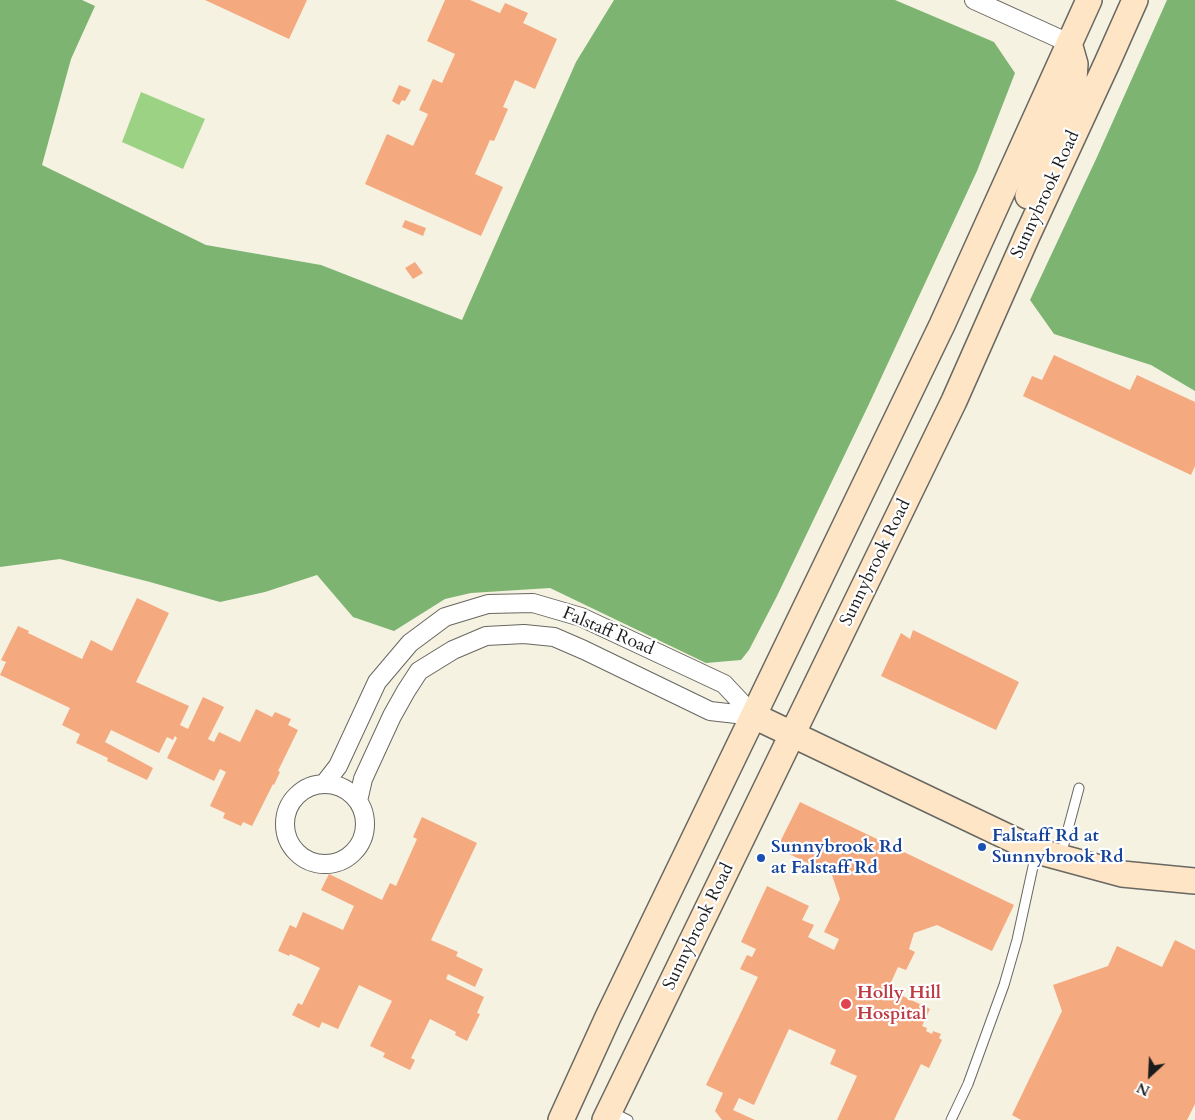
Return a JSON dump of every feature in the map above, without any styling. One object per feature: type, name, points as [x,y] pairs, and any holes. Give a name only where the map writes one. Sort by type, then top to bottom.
[{"type":"main road","points":[[561,1120],[608,1017],[942,325],[1089,0]]},
{"type":"main road","name":"Sunnybrook Road","points":[[614,1117],[792,735],[954,401],[1135,0]]},
{"type":"main road","points":[[1027,236],[1028,196],[1074,80],[1075,64],[1069,43]]},
{"type":"main road","name":"Falstaff Road","points":[[754,716],[1036,851],[1122,874],[1195,881]]},
{"type":"street","points":[[974,0],[1069,43]]},
{"type":"street","name":"Falstaff Road","points":[[324,784],[338,766],[377,682],[410,643],[445,616],[488,604],[533,603],[581,617],[724,684],[754,716]]},
{"type":"street","name":"Falstaff Road","points":[[358,801],[363,779],[392,716],[420,671],[453,650],[486,636],[524,634],[554,637],[710,711],[754,716]]},
{"type":"street","points":[[324,784],[337,786],[349,791],[358,801],[364,813],[365,827],[362,840],[344,860],[330,864],[317,863],[304,858],[296,851],[286,832],[285,822],[293,800],[302,792],[312,786],[324,784]]},
{"type":"lane","points":[[1061,858],[1080,788]]},
{"type":"lane","points":[[951,1120],[968,1084],[1004,986],[1019,931],[1036,851]]},
{"type":"green space","points":[[0,0],[82,0],[95,6],[71,59],[42,165],[206,245],[321,265],[462,320],[576,62],[614,0],[895,0],[994,42],[1015,73],[977,171],[869,404],[749,650],[741,660],[706,663],[550,588],[471,593],[445,599],[394,631],[353,617],[317,575],[265,592],[220,602],[60,559],[0,567]]},
{"type":"green space","points":[[1167,0],[1195,0],[1195,391],[1151,365],[1054,334],[1030,300],[1097,157]]},
{"type":"green space","points":[[141,92],[205,119],[183,169],[122,142]]},
{"type":"building","points":[[205,0],[307,0],[289,39]]},
{"type":"building","points":[[445,0],[470,0],[500,13],[505,3],[528,13],[523,23],[557,39],[535,89],[515,80],[503,107],[508,109],[494,141],[490,140],[475,174],[503,187],[481,236],[365,184],[387,134],[413,146],[428,114],[419,110],[433,79],[442,83],[455,54],[427,41]]},
{"type":"building","points":[[399,85],[411,90],[405,101],[402,100],[399,105],[392,101]]},
{"type":"building","points":[[405,220],[426,228],[423,236],[402,227]]},
{"type":"building","points":[[415,262],[423,273],[413,279],[405,268]]},
{"type":"building","points":[[1054,355],[1130,390],[1137,375],[1195,402],[1195,466],[1191,475],[1023,396],[1032,376],[1042,380]]},
{"type":"building","points":[[137,598],[169,613],[136,682],[189,706],[180,725],[188,729],[203,697],[224,707],[208,739],[214,742],[219,732],[240,742],[256,709],[272,717],[275,712],[291,719],[288,725],[298,730],[278,771],[280,772],[274,785],[252,826],[243,822],[241,826],[223,818],[225,813],[210,806],[226,772],[220,769],[214,781],[167,758],[177,738],[175,736],[173,740],[167,737],[159,753],[111,730],[105,742],[153,768],[147,780],[107,761],[108,758],[76,743],[80,734],[62,725],[70,708],[0,675],[6,662],[1,660],[18,626],[29,631],[28,633],[82,659],[91,640],[112,651]]},
{"type":"building","points":[[913,630],[1019,682],[996,730],[881,676],[901,633],[910,639]]},
{"type":"building","points":[[800,802],[1014,905],[992,951],[937,925],[914,933],[909,949],[915,952],[906,970],[898,967],[888,989],[930,1009],[922,1026],[927,1028],[926,1031],[932,1034],[933,1031],[941,1034],[939,1038],[942,1040],[929,1068],[921,1064],[894,1120],[837,1120],[857,1076],[830,1064],[836,1050],[789,1029],[754,1105],[739,1098],[733,1110],[755,1120],[722,1120],[715,1111],[723,1093],[706,1085],[758,977],[740,969],[747,955],[752,957],[756,949],[741,942],[767,886],[809,906],[802,920],[814,925],[808,937],[834,950],[839,939],[824,932],[840,899],[832,875],[777,848]]},
{"type":"building","points":[[422,817],[477,843],[431,940],[458,952],[456,956],[483,969],[475,987],[448,974],[446,979],[484,997],[477,1013],[480,1014],[467,1041],[455,1035],[456,1032],[430,1019],[411,1058],[415,1060],[410,1070],[383,1057],[385,1053],[370,1046],[392,1001],[359,985],[338,1029],[322,1022],[319,1028],[292,1015],[298,1003],[302,1005],[320,968],[290,954],[289,956],[278,951],[290,925],[296,928],[303,912],[343,930],[354,906],[321,890],[329,874],[382,900],[390,883],[396,886],[417,839],[413,837]]},
{"type":"building","points":[[1175,940],[1195,950],[1195,1104],[1187,1120],[1021,1120],[1012,1115],[1062,1011],[1053,985],[1108,966],[1117,946],[1162,967]]},
{"type":"place","name":"Falstaff Rd at Sunnybrook Rd","points":[[982,847]]},
{"type":"place","name":"Sunnybrook Rd at Falstaff Rd","points":[[761,858]]},
{"type":"place","name":"Holly Hill Hospital","points":[[846,1004]]}]
